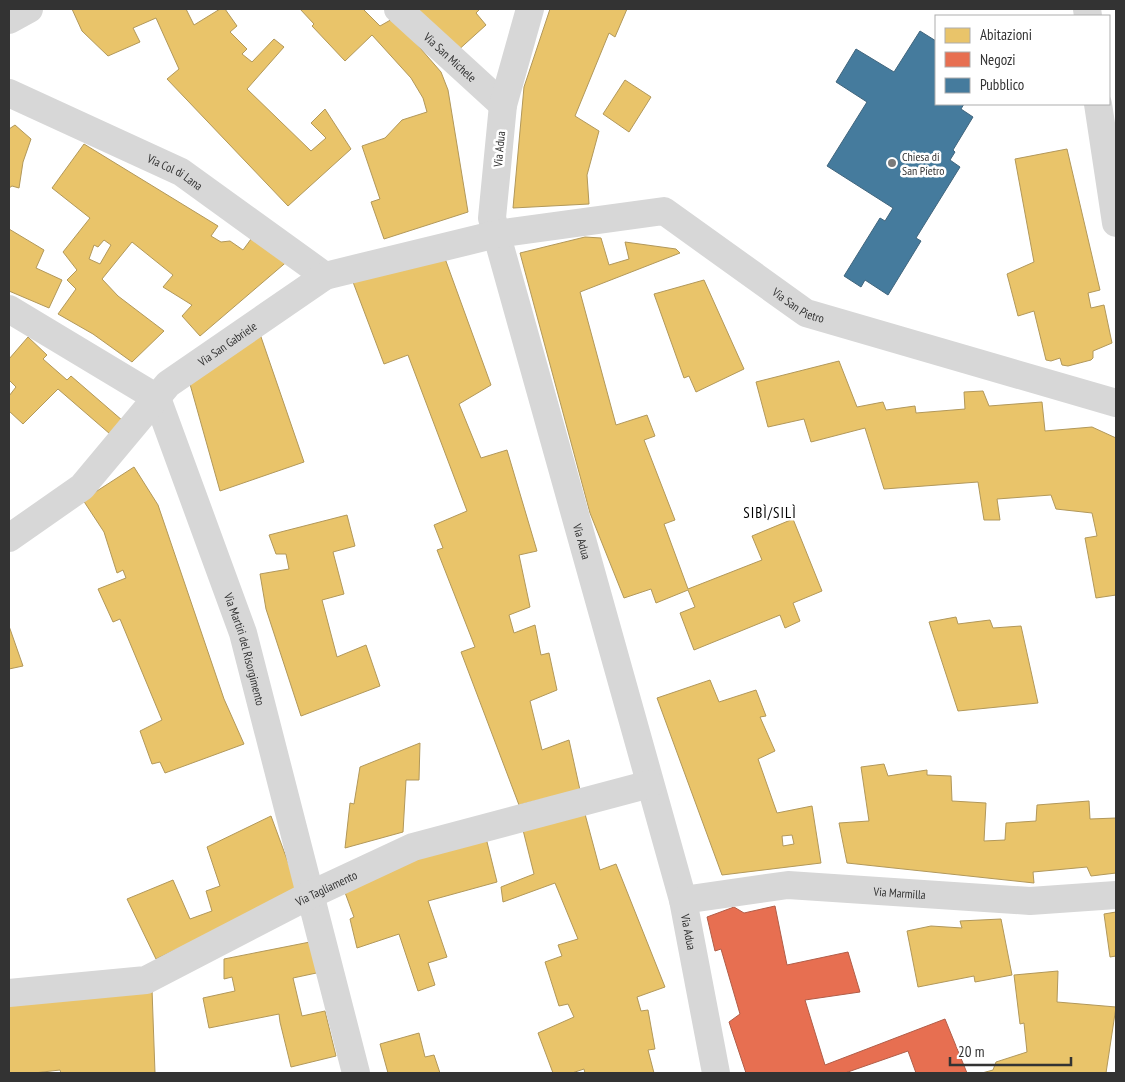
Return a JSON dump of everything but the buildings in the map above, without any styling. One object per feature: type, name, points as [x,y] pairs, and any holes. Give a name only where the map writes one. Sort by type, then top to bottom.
[{"type":"street","points":[[9,20],[29,9]]},
{"type":"street","name":"Via San Michele","points":[[398,9],[503,105]]},
{"type":"street","name":"Via Adua","points":[[530,9],[503,105],[492,218],[683,900],[716,1073]]},
{"type":"street","name":"Via Col di Lana","points":[[9,93],[180,172],[326,276]]},
{"type":"street","points":[[1098,105],[1116,223]]},
{"type":"street","name":"Via San Pietro","points":[[497,234],[664,211],[806,313],[1116,403]]},
{"type":"street","name":"Via San Gabriele","points":[[9,538],[82,487],[168,384],[326,276],[497,234]]},
{"type":"street","points":[[9,309],[157,398]]},
{"type":"street","name":"Via Martiri del Risorgimento","points":[[157,398],[243,633],[356,1073]]},
{"type":"street","name":"Via Tagliamento","points":[[9,994],[146,980],[310,895],[413,847],[650,784]]},
{"type":"street","name":"Via Marmilla","points":[[683,900],[788,885],[1030,901],[1116,895]]},
{"type":"place","name":"Chiesa di San Pietro","points":[[892,163]]},
{"type":"district","name":"SIBÌ/SILÌ","points":[[770,512]]}]
